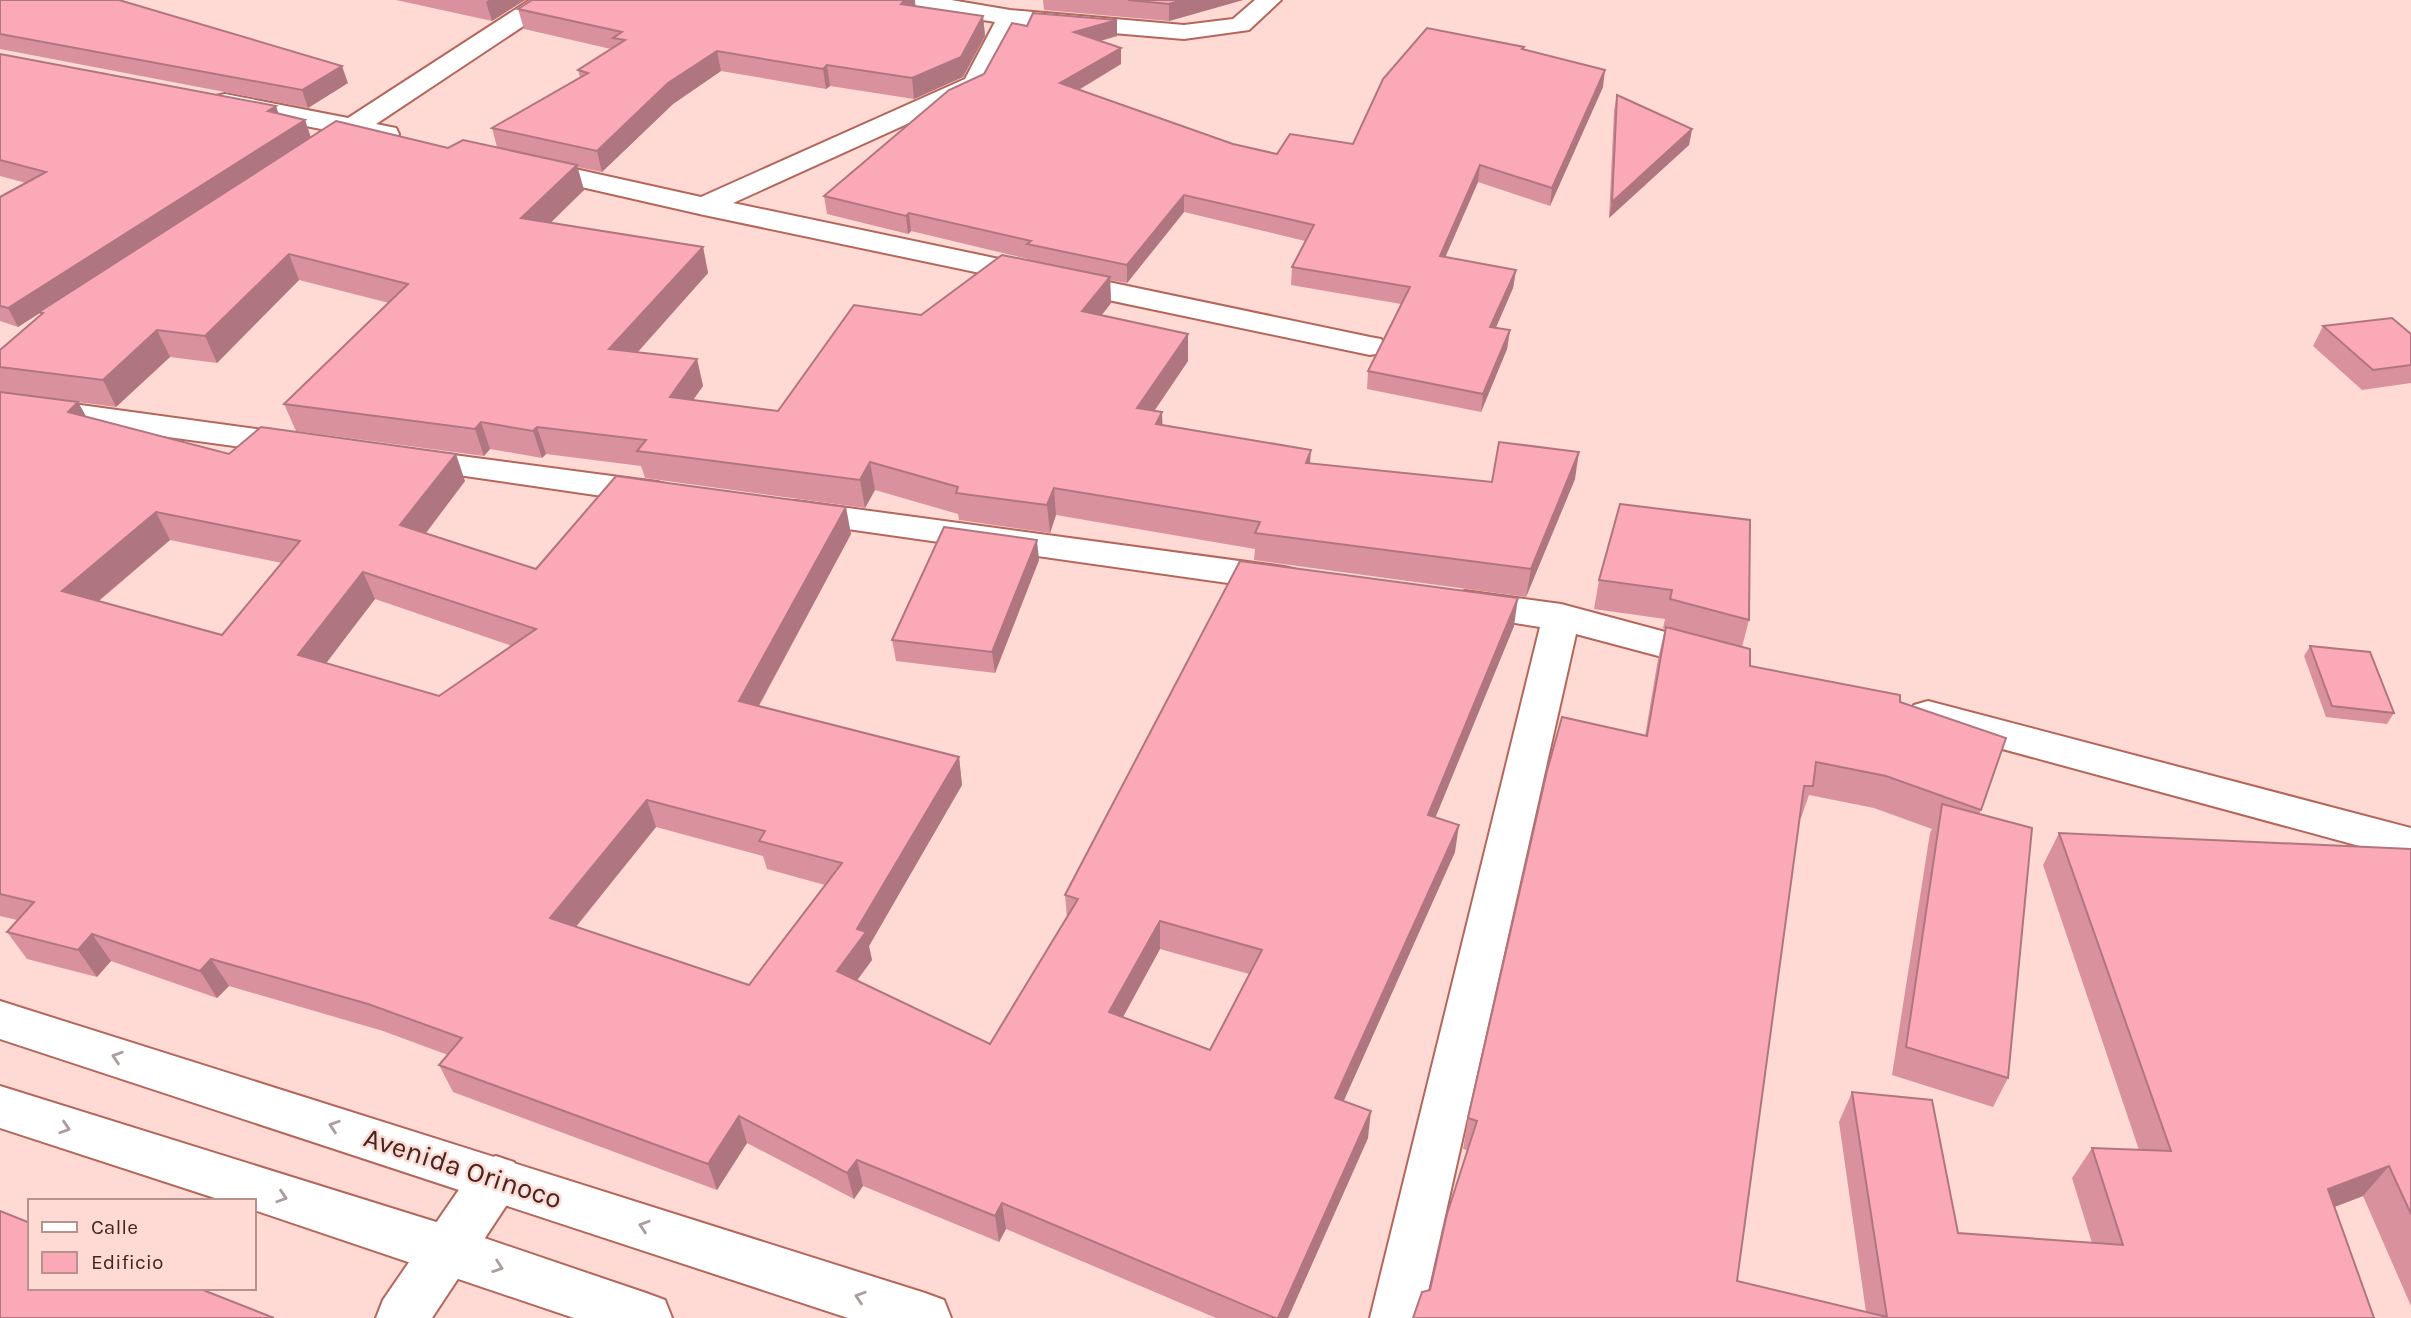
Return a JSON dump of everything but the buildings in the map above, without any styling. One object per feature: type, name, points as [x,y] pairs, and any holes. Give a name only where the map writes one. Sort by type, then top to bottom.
[{"type":"street","points":[[319,149],[546,0]]},
{"type":"street","points":[[907,0],[1010,17],[1184,32],[1240,25],[1269,0]]},
{"type":"street","points":[[704,206],[975,83],[1010,17]]},
{"type":"street","points":[[204,98],[407,139]]},
{"type":"street","points":[[502,160],[704,206],[1370,346]]},
{"type":"street","points":[[0,404],[331,449]]},
{"type":"street","points":[[373,455],[691,498]]},
{"type":"street","points":[[760,508],[1312,583]]},
{"type":"street","points":[[1437,600],[1561,617],[1750,667]]},
{"type":"street","points":[[1396,1318],[1561,617]]},
{"type":"street","points":[[1898,707],[2411,844]]},
{"type":"street","name":"Avenida Orinoco","points":[[0,1020],[925,1318]]},
{"type":"street","points":[[0,1107],[449,1250],[646,1318]]},
{"type":"street","points":[[402,1318],[496,1178]]}]
